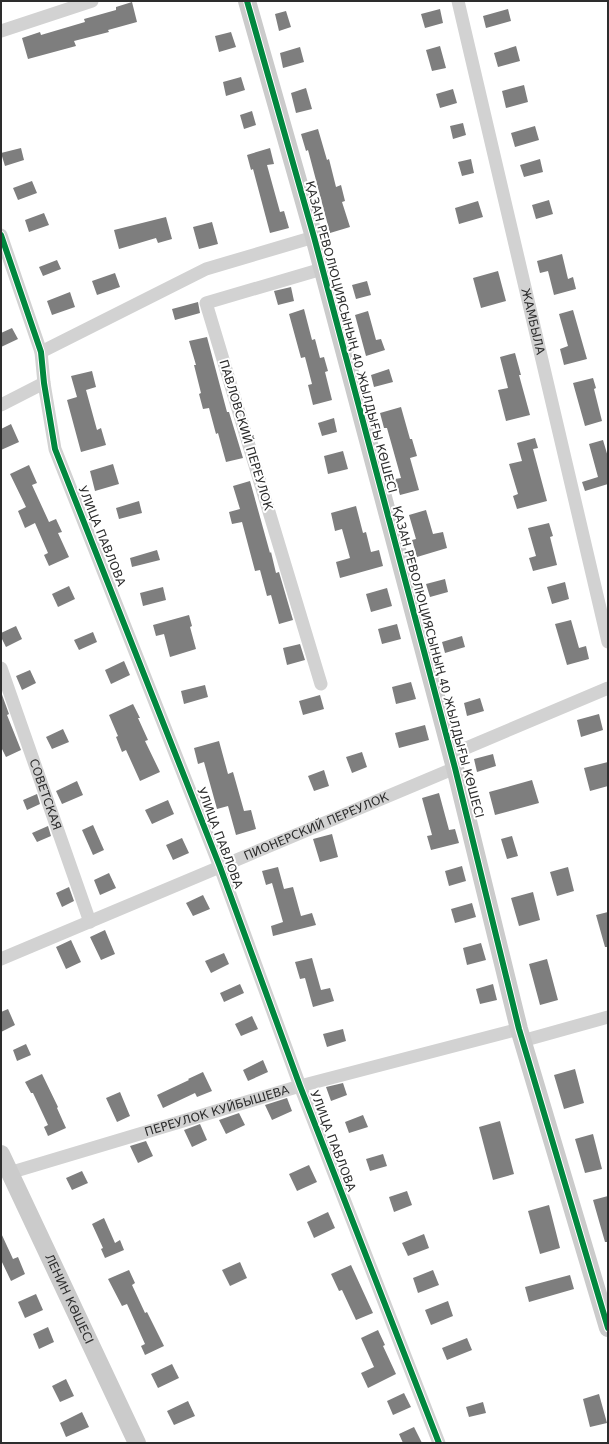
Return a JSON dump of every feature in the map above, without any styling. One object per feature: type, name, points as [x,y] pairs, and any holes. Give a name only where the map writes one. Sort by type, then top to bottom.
[{"type":"street","points":[[1,31],[92,1]]},
{"type":"street","name":"ҚАЗАН РЕВОЛЮЦИЯСЫНЫҢ 40 ЖЫЛДЫҒЫ КӨШЕСІ","points":[[248,1],[314,237],[454,761],[520,1035],[608,1324]]},
{"type":"street","name":"ЖАМБЫЛА","points":[[458,1],[608,642]]},
{"type":"street","name":"УЛИЦА ПАВЛОВА","points":[[1,235],[40,352],[55,449],[220,867],[300,1086],[439,1443]]},
{"type":"street","points":[[40,352],[206,269],[314,237]]},
{"type":"street","name":"ПАВЛОВСКИЙ ПЕРЕУЛОК","points":[[321,684],[206,303],[322,269]]},
{"type":"street","points":[[1,405],[44,383]]},
{"type":"street","name":"СОВЕТСКАЯ","points":[[1,668],[90,922]]},
{"type":"street","name":"ПИОНЕРСКИЙ ПЕРЕУЛОК","points":[[1,959],[220,867],[454,761],[608,688]]},
{"type":"street","name":"ПЕРЕУЛОК КУЙБЫШЕВА","points":[[9,1173],[300,1086],[520,1035],[608,1017]]},
{"type":"street","name":"ЛЕНИН КӨШЕСІ","points":[[1,1154],[137,1443]]},
{"type":"building","points":[[132,2],[137,22],[108,30],[109,32],[74,41],[76,46],[28,59],[22,38],[40,32],[41,35],[85,22],[84,19],[116,10],[116,7]]},
{"type":"building","points":[[440,9],[443,23],[425,28],[421,14]]},
{"type":"building","points":[[508,9],[511,21],[486,28],[483,16]]},
{"type":"building","points":[[286,11],[291,27],[279,31],[275,14]]},
{"type":"building","points":[[231,32],[236,47],[219,52],[215,36]]},
{"type":"building","points":[[440,46],[446,68],[432,71],[426,50]]},
{"type":"building","points":[[516,46],[520,61],[498,67],[494,53]]},
{"type":"building","points":[[300,47],[304,62],[283,68],[280,53]]},
{"type":"building","points":[[241,77],[245,90],[226,96],[223,82]]},
{"type":"building","points":[[524,85],[528,102],[506,108],[502,91]]},
{"type":"building","points":[[306,88],[312,109],[296,113],[291,93]]},
{"type":"building","points":[[453,89],[457,103],[440,108],[436,94]]},
{"type":"building","points":[[252,111],[256,125],[244,129],[240,115]]},
{"type":"building","points":[[463,123],[466,135],[453,139],[450,126]]},
{"type":"building","points":[[535,126],[539,140],[515,147],[511,133]]},
{"type":"building","points":[[318,129],[327,160],[329,159],[336,187],[341,185],[345,201],[342,202],[350,227],[330,233],[308,150],[306,151],[301,134]]},
{"type":"building","points":[[21,148],[24,160],[5,166],[1,153]]},
{"type":"building","points":[[270,148],[274,164],[267,165],[280,212],[284,211],[289,228],[270,233],[253,169],[251,170],[247,155]]},
{"type":"building","points":[[471,159],[474,173],[462,176],[458,162]]},
{"type":"building","points":[[540,159],[543,172],[524,177],[520,165]]},
{"type":"building","points":[[32,181],[37,193],[18,200],[13,188]]},
{"type":"building","points":[[549,200],[553,214],[536,219],[532,205]]},
{"type":"building","points":[[478,201],[483,217],[459,224],[455,208]]},
{"type":"building","points":[[44,213],[49,225],[29,232],[25,220]]},
{"type":"building","points":[[166,217],[172,239],[158,243],[156,238],[119,249],[114,230]]},
{"type":"building","points":[[212,222],[218,244],[199,249],[193,227]]},
{"type":"building","points":[[562,254],[568,279],[573,277],[576,289],[554,295],[548,271],[540,273],[537,261]]},
{"type":"building","points":[[57,260],[61,269],[43,276],[39,267]]},
{"type":"building","points":[[498,271],[506,301],[481,308],[473,278]]},
{"type":"building","points":[[115,273],[120,287],[97,295],[92,281]]},
{"type":"building","points":[[367,281],[371,295],[356,299],[352,285]]},
{"type":"building","points":[[291,287],[294,301],[278,305],[274,291]]},
{"type":"building","points":[[70,292],[75,307],[52,315],[47,301]]},
{"type":"building","points":[[198,302],[200,313],[175,320],[172,309]]},
{"type":"building","points":[[304,309],[312,340],[315,339],[320,358],[324,357],[328,371],[325,372],[332,400],[313,405],[308,385],[312,384],[305,357],[301,358],[289,314]]},
{"type":"building","points":[[573,310],[587,359],[564,365],[560,349],[568,346],[559,314]]},
{"type":"building","points":[[368,311],[376,340],[381,339],[385,350],[366,356],[355,315]]},
{"type":"building","points":[[12,328],[18,339],[1,347],[1,333]]},
{"type":"building","points":[[207,337],[227,412],[229,412],[243,458],[226,462],[209,408],[203,409],[199,394],[201,393],[194,365],[196,365],[189,341]]},
{"type":"building","points":[[515,353],[521,375],[519,375],[530,415],[506,421],[498,390],[508,388],[500,357]]},
{"type":"building","points":[[389,369],[393,382],[374,387],[371,375]]},
{"type":"building","points":[[92,371],[96,387],[86,390],[97,430],[101,428],[106,445],[81,452],[67,400],[77,397],[71,376]]},
{"type":"building","points":[[593,378],[596,388],[594,389],[602,421],[585,426],[573,383]]},
{"type":"building","points":[[401,407],[410,439],[412,439],[417,456],[410,458],[419,490],[400,495],[395,479],[401,478],[387,428],[384,428],[380,413]]},
{"type":"building","points":[[334,418],[337,432],[322,436],[318,423]]},
{"type":"building","points":[[11,424],[19,442],[1,450],[1,429]]},
{"type":"building","points":[[535,438],[538,448],[533,449],[547,501],[517,509],[513,496],[518,494],[509,464],[522,461],[517,443]]},
{"type":"building","points":[[603,440],[608,457],[608,484],[585,491],[582,482],[598,477],[589,444]]},
{"type":"building","points":[[343,451],[348,469],[328,474],[324,456]]},
{"type":"building","points":[[113,464],[119,484],[95,491],[90,471]]},
{"type":"building","points":[[29,465],[37,483],[32,485],[49,522],[56,519],[62,532],[58,533],[69,557],[49,566],[44,555],[48,553],[35,523],[25,528],[18,511],[26,507],[10,474]]},
{"type":"building","points":[[250,481],[276,573],[279,572],[293,620],[279,624],[271,595],[267,596],[260,570],[255,571],[242,522],[232,524],[229,512],[240,509],[233,486]]},
{"type":"building","points":[[139,501],[142,513],[119,519],[116,508]]},
{"type":"building","points":[[356,506],[363,533],[366,532],[371,552],[379,550],[383,566],[340,578],[336,562],[350,558],[342,529],[335,531],[331,513]]},
{"type":"building","points":[[426,510],[433,534],[443,532],[447,548],[417,557],[412,540],[416,539],[409,515]]},
{"type":"building","points":[[549,523],[553,536],[550,537],[557,565],[533,571],[529,558],[536,556],[528,528]]},
{"type":"building","points":[[157,550],[160,560],[132,567],[130,558]]},
{"type":"building","points":[[445,579],[448,592],[430,597],[426,584]]},
{"type":"building","points":[[565,582],[569,599],[552,604],[547,587]]},
{"type":"building","points":[[69,586],[75,599],[58,607],[52,594]]},
{"type":"building","points":[[163,587],[166,600],[143,606],[140,593]]},
{"type":"building","points":[[387,588],[392,606],[371,612],[366,594]]},
{"type":"building","points":[[189,615],[192,626],[190,627],[196,649],[170,657],[164,634],[156,636],[153,625]]},
{"type":"building","points":[[571,620],[579,648],[586,646],[589,659],[567,665],[555,624]]},
{"type":"building","points":[[397,624],[401,639],[382,644],[378,629]]},
{"type":"building","points":[[16,626],[22,639],[6,647],[1,637],[1,633]]},
{"type":"building","points":[[93,632],[97,642],[79,650],[74,640]]},
{"type":"building","points":[[462,636],[465,647],[445,653],[442,642]]},
{"type":"building","points":[[300,644],[305,660],[287,665],[283,648]]},
{"type":"building","points":[[124,661],[130,675],[111,684],[105,670]]},
{"type":"building","points":[[30,670],[36,683],[22,690],[16,676]]},
{"type":"building","points":[[411,682],[416,699],[396,704],[392,687]]},
{"type":"building","points":[[205,685],[208,697],[184,704],[181,691]]},
{"type":"building","points":[[1,692],[9,714],[7,715],[21,750],[6,757],[1,747]]},
{"type":"building","points":[[320,695],[324,709],[303,715],[299,701]]},
{"type":"building","points":[[480,698],[484,711],[467,716],[464,703]]},
{"type":"building","points":[[133,704],[148,740],[145,741],[160,772],[140,781],[126,750],[122,752],[116,737],[118,736],[109,715]]},
{"type":"building","points":[[599,714],[603,730],[581,737],[577,720]]},
{"type":"building","points":[[425,725],[429,740],[399,748],[395,733]]},
{"type":"building","points":[[63,729],[69,742],[52,749],[46,737]]},
{"type":"building","points":[[219,741],[228,774],[233,772],[244,811],[251,810],[256,829],[236,835],[228,806],[217,809],[204,762],[198,764],[194,748]]},
{"type":"building","points":[[362,752],[367,767],[352,773],[346,757]]},
{"type":"building","points":[[493,754],[496,766],[477,772],[474,759]]},
{"type":"building","points":[[608,762],[608,786],[590,791],[584,768]]},
{"type":"building","points":[[324,770],[329,786],[314,791],[308,776]]},
{"type":"building","points":[[532,780],[539,803],[495,815],[489,792]]},
{"type":"building","points":[[77,781],[83,795],[62,804],[56,791]]},
{"type":"building","points":[[439,793],[449,830],[455,829],[459,843],[431,850],[427,836],[432,835],[422,798]]},
{"type":"building","points":[[37,794],[40,804],[27,810],[23,800]]},
{"type":"building","points":[[168,800],[174,814],[152,824],[145,810]]},
{"type":"building","points":[[93,825],[104,850],[93,855],[82,830]]},
{"type":"building","points":[[48,826],[51,836],[37,842],[32,833]]},
{"type":"building","points":[[332,834],[338,857],[320,862],[313,839]]},
{"type":"building","points":[[512,836],[518,856],[507,859],[501,839]]},
{"type":"building","points":[[182,838],[189,853],[173,860],[166,845]]},
{"type":"building","points":[[462,866],[466,881],[449,886],[445,871]]},
{"type":"building","points":[[278,867],[284,889],[293,887],[301,916],[312,913],[316,925],[273,936],[271,926],[283,922],[272,883],[266,885],[262,871]]},
{"type":"building","points":[[568,867],[574,891],[557,896],[550,872]]},
{"type":"building","points":[[109,873],[116,888],[100,895],[94,880]]},
{"type":"building","points":[[69,887],[74,901],[62,907],[56,893]]},
{"type":"building","points":[[533,892],[540,920],[519,926],[511,898]]},
{"type":"building","points":[[203,895],[210,909],[193,916],[186,903]]},
{"type":"building","points":[[472,903],[476,917],[455,923],[451,909]]},
{"type":"building","points":[[608,912],[608,947],[605,947],[596,915]]},
{"type":"building","points":[[105,930],[115,954],[101,960],[90,937]]},
{"type":"building","points":[[71,940],[81,962],[66,969],[56,947]]},
{"type":"building","points":[[481,943],[486,960],[467,965],[463,948]]},
{"type":"building","points":[[224,953],[229,964],[211,973],[205,961]]},
{"type":"building","points":[[312,958],[321,990],[330,988],[334,1001],[313,1007],[305,978],[300,979],[295,962]]},
{"type":"building","points":[[547,959],[558,1000],[540,1005],[529,964]]},
{"type":"building","points":[[240,984],[244,993],[224,1002],[220,993]]},
{"type":"building","points":[[493,984],[497,1000],[480,1004],[476,989]]},
{"type":"building","points":[[8,1009],[15,1025],[1,1032],[1,1012]]},
{"type":"building","points":[[252,1016],[258,1029],[241,1036],[235,1024]]},
{"type":"building","points":[[343,1029],[346,1041],[327,1047],[323,1034]]},
{"type":"building","points":[[26,1044],[31,1055],[17,1061],[13,1050]]},
{"type":"building","points":[[263,1060],[268,1072],[248,1081],[243,1070]]},
{"type":"building","points":[[575,1069],[584,1103],[564,1109],[554,1075]]},
{"type":"building","points":[[203,1072],[212,1091],[197,1097],[195,1093],[163,1108],[157,1095]]},
{"type":"building","points":[[42,1074],[58,1107],[57,1108],[66,1128],[48,1136],[44,1127],[48,1125],[33,1093],[31,1093],[25,1082]]},
{"type":"building","points":[[343,1083],[347,1095],[331,1101],[326,1087]]},
{"type":"building","points":[[120,1092],[130,1116],[117,1122],[106,1098]]},
{"type":"building","points":[[287,1098],[292,1111],[272,1120],[265,1105]]},
{"type":"building","points":[[239,1113],[245,1125],[226,1134],[219,1120]]},
{"type":"building","points":[[363,1115],[368,1127],[349,1133],[345,1122]]},
{"type":"building","points":[[500,1121],[514,1174],[493,1180],[479,1127]]},
{"type":"building","points":[[200,1124],[207,1140],[192,1147],[184,1130]]},
{"type":"building","points":[[593,1134],[602,1169],[585,1173],[575,1139]]},
{"type":"building","points":[[146,1141],[153,1156],[138,1163],[130,1146]]},
{"type":"building","points":[[383,1154],[387,1166],[370,1171],[366,1159]]},
{"type":"building","points":[[309,1165],[317,1182],[297,1191],[289,1174]]},
{"type":"building","points":[[82,1171],[88,1183],[72,1190],[66,1178]]},
{"type":"building","points":[[407,1191],[412,1205],[394,1212],[389,1197]]},
{"type":"building","points":[[608,1196],[608,1242],[605,1242],[593,1200]]},
{"type":"building","points":[[549,1205],[560,1248],[540,1254],[528,1211]]},
{"type":"building","points":[[328,1212],[335,1228],[314,1238],[307,1222]]},
{"type":"building","points":[[104,1218],[115,1243],[120,1240],[124,1250],[105,1258],[101,1249],[103,1248],[92,1224]]},
{"type":"building","points":[[1,1233],[13,1259],[18,1257],[25,1274],[11,1281],[1,1260]]},
{"type":"building","points":[[424,1234],[429,1248],[408,1256],[402,1243]]},
{"type":"building","points":[[240,1262],[247,1278],[230,1286],[222,1270]]},
{"type":"building","points":[[351,1265],[373,1313],[356,1320],[342,1290],[339,1291],[331,1274]]},
{"type":"building","points":[[129,1270],[135,1283],[132,1285],[145,1313],[147,1312],[164,1346],[145,1355],[141,1346],[145,1344],[127,1304],[122,1306],[108,1279]]},
{"type":"building","points":[[433,1270],[439,1285],[418,1293],[413,1278]]},
{"type":"building","points":[[570,1275],[574,1289],[529,1302],[525,1287]]},
{"type":"building","points":[[36,1294],[43,1310],[25,1318],[18,1302]]},
{"type":"building","points":[[448,1301],[453,1316],[431,1325],[425,1310]]},
{"type":"building","points":[[48,1327],[54,1342],[39,1349],[33,1334]]},
{"type":"building","points":[[378,1330],[385,1345],[383,1346],[396,1374],[368,1388],[361,1373],[374,1367],[361,1338]]},
{"type":"building","points":[[467,1338],[472,1350],[447,1360],[442,1348]]},
{"type":"building","points":[[172,1364],[179,1378],[158,1388],[151,1374]]},
{"type":"building","points":[[66,1379],[74,1396],[60,1402],[52,1386]]},
{"type":"building","points":[[404,1393],[411,1407],[393,1415],[387,1401]]},
{"type":"building","points":[[599,1394],[607,1423],[590,1427],[583,1399]]},
{"type":"building","points":[[188,1401],[195,1416],[174,1425],[167,1411]]},
{"type":"building","points":[[483,1402],[486,1413],[469,1417],[466,1407]]},
{"type":"building","points":[[82,1412],[89,1427],[66,1437],[60,1423]]},
{"type":"building","points":[[414,1427],[422,1443],[403,1443],[399,1434]]},
{"type":"cycle path","points":[[247,1],[314,237],[455,768],[519,1029],[608,1328]]},
{"type":"cycle path","points":[[1,235],[41,352],[44,383],[55,449],[220,867],[300,1086],[439,1443]]}]
